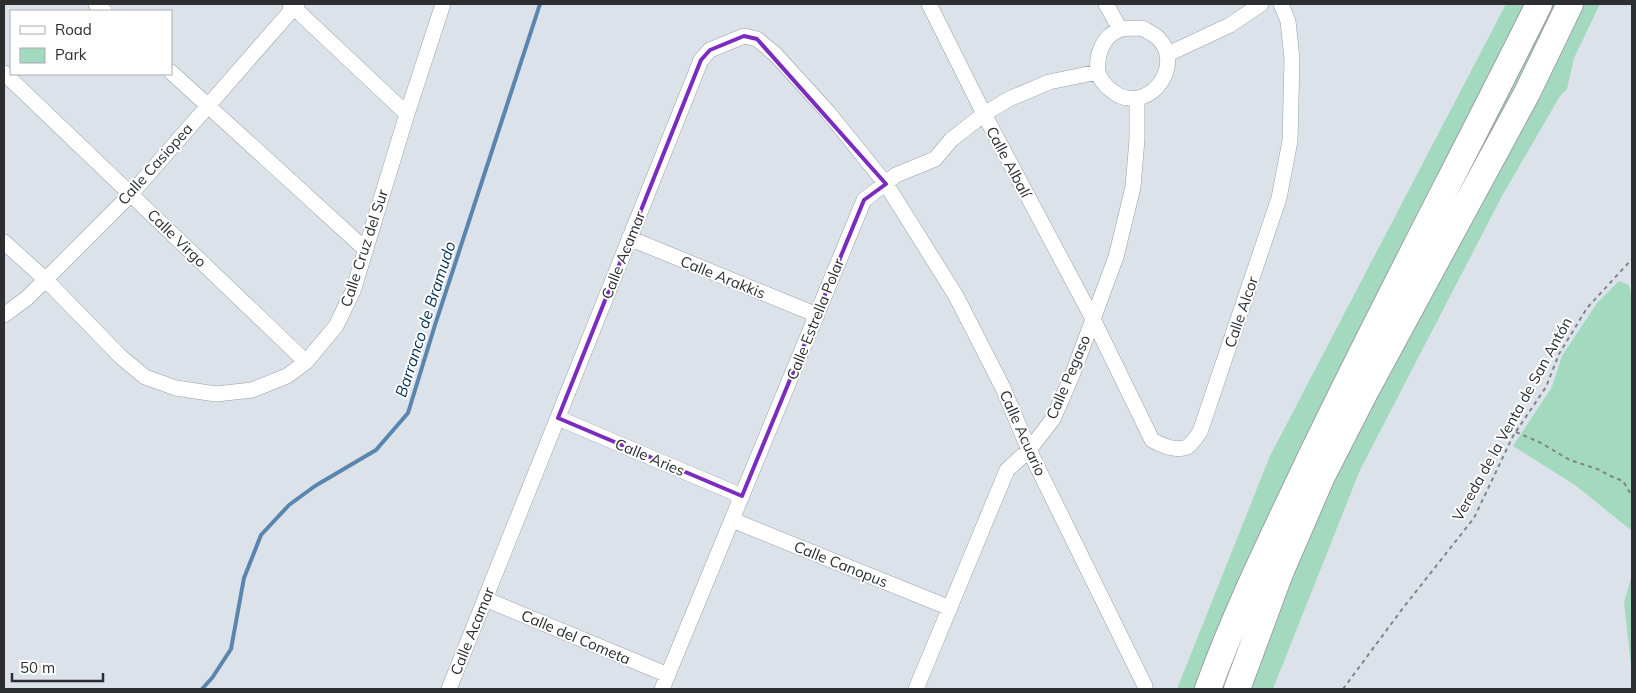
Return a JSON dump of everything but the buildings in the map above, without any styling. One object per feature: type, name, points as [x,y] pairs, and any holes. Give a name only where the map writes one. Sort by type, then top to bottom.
[{"type":"highway","points":[[1208,689],[1222,650],[1337,402],[1538,4]]},
{"type":"highway","points":[[1232,688],[1322,476],[1365,392],[1527,93],[1570,4]]},
{"type":"highway","points":[[1232,688],[1273,537]]},
{"type":"street","name":"Calle Cruz del Sur","points":[[4,242],[45,279],[121,357],[145,377],[176,388],[216,394],[252,390],[287,376],[306,362],[336,326],[353,291],[406,114],[443,4]]},
{"type":"street","name":"Calle Albalí","points":[[930,4],[984,114],[1093,319]]},
{"type":"street","points":[[1106,4],[1120,29]]},
{"type":"street","points":[[1168,54],[1230,25],[1261,4]]},
{"type":"street","name":"Calle Alcor","points":[[1093,319],[1152,440],[1162,445],[1179,449],[1188,446],[1200,432],[1279,198],[1290,141],[1292,59],[1288,21],[1281,4]]},
{"type":"street","points":[[294,5],[406,114]]},
{"type":"street","name":"Calle Casiopea","points":[[4,315],[27,298],[131,194],[294,5]]},
{"type":"street","points":[[1142,28],[1158,38],[1168,54],[1166,76],[1157,89],[1137,98],[1121,96],[1105,86],[1098,72],[1100,49],[1108,38],[1120,29],[1142,28]]},
{"type":"street","name":"Calle Acamar","points":[[449,689],[701,60],[710,50],[744,36],[757,39],[775,54],[827,111],[886,184]]},
{"type":"street","name":"Calle Estrella Polar","points":[[665,682],[864,200],[896,176],[935,159],[951,140],[984,114],[1009,98],[1049,82],[1098,72]]},
{"type":"street","name":"Calle Virgo","points":[[4,73],[306,362]]},
{"type":"street","points":[[172,73],[365,249]]},
{"type":"street","name":"Calle Pegaso","points":[[916,689],[1007,470],[1029,450],[1052,419],[1073,374],[1116,257],[1133,187],[1137,139],[1137,98]]},
{"type":"street","name":"Calle Acuario","points":[[886,184],[956,296],[1004,388],[1029,450],[1145,689]]},
{"type":"street","name":"Calle Arakkis","points":[[630,238],[817,315]]},
{"type":"street","name":"Calle Aries","points":[[558,418],[742,496]]},
{"type":"street","name":"Calle Canopus","points":[[732,520],[950,608]]},
{"type":"street","name":"Calle del Cometa","points":[[485,599],[665,682]]},
{"type":"path","name":"Vereda de la Venta de San Antón","points":[[1343,689],[1403,608],[1474,518],[1516,432],[1546,387],[1559,354],[1586,308],[1632,259]]},
{"type":"path","points":[[1516,432],[1539,442],[1570,460],[1600,470],[1623,482],[1632,496]]},
{"type":"highlighted area","points":[[744,36],[757,39],[886,184],[864,200],[742,496],[558,418],[701,60],[710,50]]},
{"type":"green space","points":[[1506,4],[1600,4],[1574,58],[1567,89],[1560,96],[1502,196],[1360,470],[1273,689],[1177,689],[1270,456]]},
{"type":"green space","points":[[1619,281],[1629,285],[1632,297],[1632,531],[1575,485],[1513,446],[1552,387],[1562,356],[1597,303]]},
{"type":"green space","points":[[1632,575],[1632,674],[1624,602]]},
{"type":"waterway","name":"Barranco de Bramudo","points":[[202,689],[212,678],[231,649],[244,578],[261,535],[289,505],[315,486],[376,450],[408,413],[540,4]]}]
